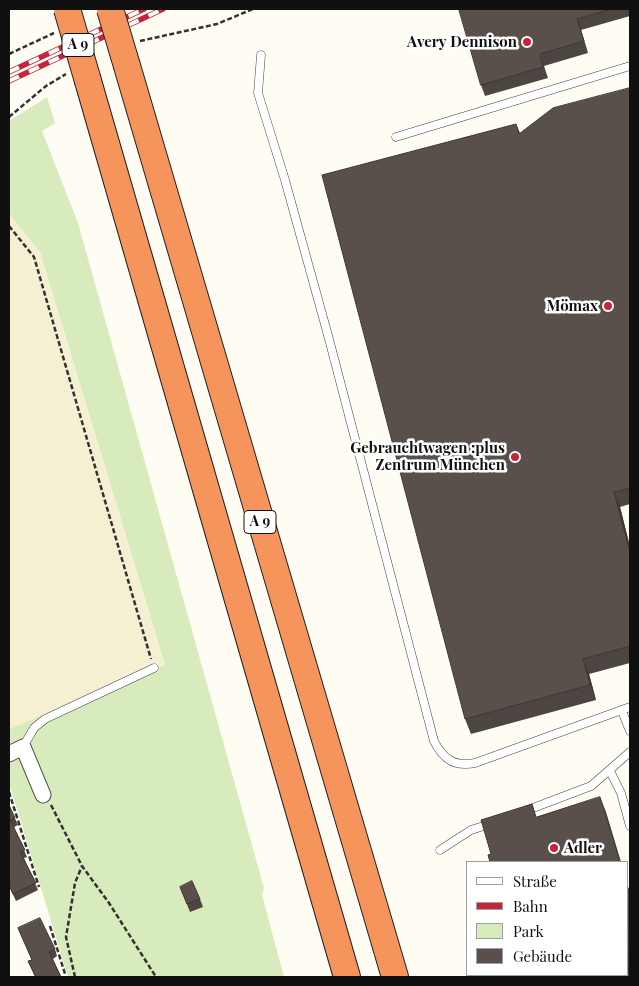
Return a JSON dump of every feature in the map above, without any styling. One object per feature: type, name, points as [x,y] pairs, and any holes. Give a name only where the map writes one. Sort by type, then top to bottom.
[{"type":"highway","name":"A 9","points":[[67,9],[347,977]]},
{"type":"highway","name":"A 9","points":[[110,9],[395,977]]},
{"type":"street","points":[[16,750],[43,795]]},
{"type":"lane","points":[[261,55],[258,93],[285,180],[324,320],[439,752],[455,764],[475,763],[626,709],[630,731]]},
{"type":"lane","points":[[396,137],[630,66]]},
{"type":"lane","points":[[16,750],[34,728],[45,719],[154,668]]},
{"type":"lane","points":[[517,813],[591,786],[630,752]]},
{"type":"lane","points":[[610,771],[621,794],[630,826]]},
{"type":"lane","points":[[440,850],[472,830],[499,820]]},
{"type":"path","points":[[9,226],[34,257],[154,668]]},
{"type":"path","points":[[9,792],[39,887]]},
{"type":"path","points":[[43,795],[46,796],[82,866],[156,977]]},
{"type":"path","points":[[75,977],[66,937],[75,883],[82,866]]},
{"type":"path","points":[[50,926],[66,977]]},
{"type":"shaded area","points":[[9,214],[40,252],[165,666],[9,729]]},
{"type":"green space","points":[[47,97],[55,123],[42,131],[78,223],[264,888],[262,895],[284,977],[68,977],[9,783],[9,729],[165,665],[40,252],[9,214],[9,121]]},
{"type":"building","name":"Avery Dennison","points":[[459,9],[611,9],[577,19],[584,41],[540,54],[543,67],[481,85]]},
{"type":"building","points":[[630,88],[630,488],[614,492],[630,552],[630,646],[583,659],[590,685],[465,719],[322,175],[516,124],[519,134],[553,108]]},
{"type":"building","name":"Adler","points":[[600,797],[620,861],[490,861],[488,855],[491,854],[481,820],[532,804],[536,817]]},
{"type":"building","points":[[9,805],[15,818],[10,820],[25,850],[20,852],[36,883],[13,894],[9,885]]},
{"type":"building","points":[[192,881],[200,899],[187,904],[180,887]]},
{"type":"building","points":[[629,892],[630,977],[528,977],[629,976]]},
{"type":"building","points":[[40,918],[55,949],[49,952],[61,977],[36,977],[28,961],[32,960],[18,928]]},
{"type":"railway","points":[[9,72],[144,9]]},
{"type":"railway","points":[[9,81],[163,9]]},
{"type":"place","name":"Avery Dennison","points":[[527,42]]},
{"type":"place","name":"Mömax","points":[[608,306]]},
{"type":"place","name":"Gebrauchtwagen :plus Zentrum München","points":[[515,457]]},
{"type":"place","name":"Adler","points":[[554,848]]}]
